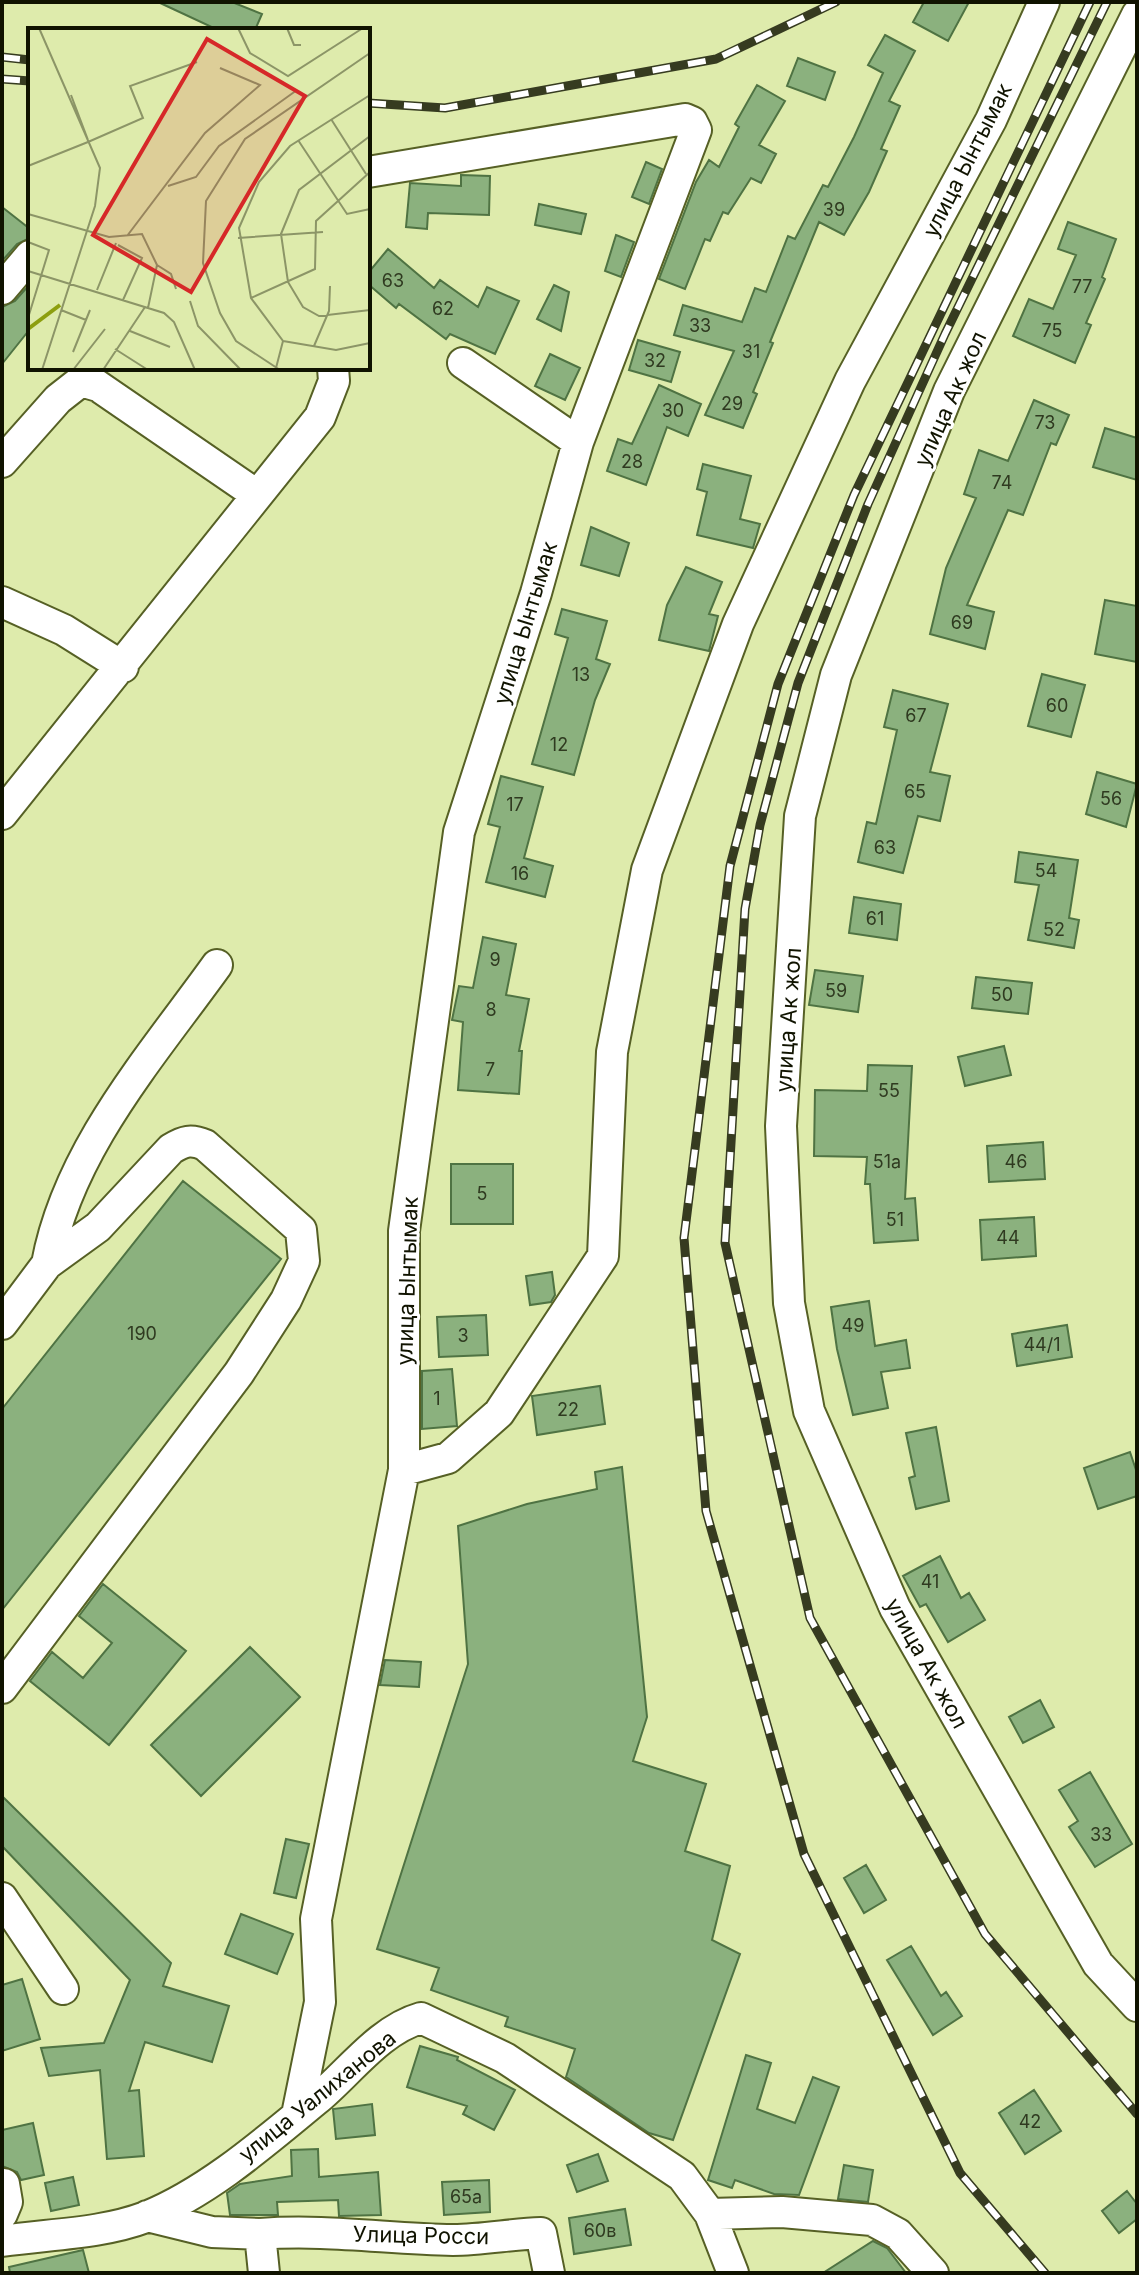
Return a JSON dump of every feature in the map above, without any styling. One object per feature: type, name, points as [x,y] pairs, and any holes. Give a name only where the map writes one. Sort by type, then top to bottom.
[{"type":"street","name":"улица Ынтымак","points":[[404,1470],[448,1458],[499,1413],[603,1256],[612,1052],[647,870],[738,624],[850,381],[991,120],[1044,2]]},
{"type":"street","name":"улица Ак жол","points":[[1137,15],[949,391],[836,675],[800,816],[781,1126],[789,1303],[809,1411],[895,1608],[1098,1964],[1137,2006]]},
{"type":"street","name":"улица Ынтымак","points":[[297,2115],[320,2002],[316,1919],[404,1470],[404,1231],[459,832],[536,593],[578,442],[696,130],[692,122],[685,119],[370,172]]},
{"type":"street","points":[[2,289],[28,258]]},
{"type":"street","points":[[463,363],[578,442]]},
{"type":"street","points":[[2,814],[123,667],[320,417],[334,381],[333,370]]},
{"type":"street","points":[[2,462],[58,399],[81,381],[98,386],[257,495]]},
{"type":"street","points":[[2,602],[64,630],[123,667]]},
{"type":"street","points":[[47,1264],[53,1231],[78,1169],[117,1105],[217,965]]},
{"type":"street","points":[[2,1324],[47,1264],[98,1227],[171,1149],[193,1140],[205,1145],[296,1224],[304,1243],[304,1261],[286,1300],[239,1373],[2,1688]]},
{"type":"street","points":[[2,1898],[63,1989]]},
{"type":"street","name":"улица Уалиханова","points":[[2,2241],[106,2228],[147,2216],[236,2163],[408,2022],[421,2018],[432,2020],[505,2058],[682,2176],[710,2214],[733,2273]]},
{"type":"street","points":[[710,2214],[782,2212],[872,2220],[898,2234],[933,2273]]},
{"type":"street","name":"Улица Росси","points":[[147,2216],[212,2232],[260,2234],[305,2230],[377,2238],[458,2240],[541,2233],[549,2273]]},
{"type":"street","points":[[260,2234],[264,2273]]},
{"type":"building","points":[[158,2],[232,2],[262,14],[256,28],[214,28]]},
{"type":"building","points":[[924,2],[969,2],[948,41],[913,22]]},
{"type":"building","points":[[885,35],[915,51],[889,101],[900,106],[881,149],[887,151],[869,192],[844,235],[819,222],[770,342],[773,343],[753,392],[757,394],[743,428],[705,415],[734,351],[674,335],[683,305],[742,322],[755,288],[766,292],[788,236],[795,239],[823,185],[828,187],[854,137],[883,73],[868,65]]},
{"type":"building","points":[[798,58],[835,72],[825,100],[787,86]]},
{"type":"building","points":[[757,85],[785,101],[759,145],[776,154],[761,183],[751,178],[728,214],[723,212],[710,241],[705,239],[685,289],[659,279],[696,182],[709,160],[719,167],[739,127],[735,124]]},
{"type":"building","points":[[646,162],[662,169],[649,204],[632,197]]},
{"type":"building","points":[[461,175],[490,176],[489,215],[428,213],[427,229],[406,227],[410,183],[461,186]]},
{"type":"building","points":[[539,204],[586,214],[581,234],[535,225]]},
{"type":"building","points":[[2,207],[28,227],[28,239],[17,244],[2,261]]},
{"type":"building","points":[[1068,222],[1116,239],[1102,277],[1105,279],[1086,323],[1091,325],[1075,363],[1013,336],[1029,299],[1053,309],[1076,255],[1058,249]]},
{"type":"building","points":[[616,235],[634,242],[621,277],[605,271]]},
{"type":"building","points":[[388,249],[434,288],[440,280],[478,307],[487,287],[519,301],[495,354],[450,334],[446,339],[399,304],[396,308],[370,286],[370,271]]},
{"type":"building","points":[[554,285],[569,292],[561,331],[537,319]]},
{"type":"building","points":[[28,286],[28,332],[2,364],[2,307],[15,301]]},
{"type":"building","points":[[638,340],[680,352],[671,382],[629,370]]},
{"type":"building","points":[[550,354],[580,368],[565,400],[535,386]]},
{"type":"building","points":[[659,385],[701,404],[688,436],[667,427],[646,485],[607,471],[618,439],[632,444]]},
{"type":"building","points":[[1034,400],[1069,415],[1056,445],[1051,443],[1023,515],[1008,510],[967,605],[994,612],[985,649],[930,634],[946,568],[976,498],[964,494],[979,450],[1008,461]]},
{"type":"building","points":[[1105,428],[1137,438],[1137,480],[1093,467]]},
{"type":"building","points":[[703,464],[751,476],[740,519],[760,524],[753,548],[697,535],[707,492],[697,489]]},
{"type":"building","points":[[591,527],[629,543],[619,576],[581,565]]},
{"type":"building","points":[[686,567],[722,582],[709,614],[718,616],[709,651],[659,640],[667,605]]},
{"type":"building","points":[[1105,600],[1137,606],[1137,662],[1095,654]]},
{"type":"building","points":[[562,609],[607,621],[596,659],[610,664],[595,700],[574,775],[532,764],[568,638],[555,634]]},
{"type":"building","points":[[1042,674],[1085,685],[1071,737],[1028,726]]},
{"type":"building","points":[[893,690],[948,704],[930,772],[950,776],[940,821],[918,816],[903,873],[858,862],[867,822],[876,824],[897,730],[884,727]]},
{"type":"building","points":[[1097,772],[1137,784],[1126,827],[1086,814]]},
{"type":"building","points":[[501,776],[543,787],[524,858],[553,866],[545,897],[486,882],[500,827],[488,824]]},
{"type":"building","points":[[1019,852],[1078,860],[1069,918],[1079,920],[1074,948],[1028,940],[1039,885],[1015,882]]},
{"type":"building","points":[[854,897],[901,904],[897,940],[849,933]]},
{"type":"building","points":[[483,937],[516,944],[506,995],[529,999],[519,1051],[522,1051],[519,1094],[458,1090],[463,1022],[452,1020],[459,986],[473,988]]},
{"type":"building","points":[[815,970],[863,976],[858,1012],[809,1005]]},
{"type":"building","points":[[976,977],[1032,983],[1028,1014],[972,1008]]},
{"type":"building","points":[[1004,1046],[1011,1075],[965,1086],[958,1057]]},
{"type":"building","points":[[868,1065],[912,1066],[905,1199],[915,1198],[918,1240],[874,1243],[870,1184],[865,1184],[867,1157],[814,1156],[815,1090],[867,1091]]},
{"type":"building","points":[[1043,1142],[1045,1179],[989,1182],[987,1146]]},
{"type":"building","points":[[451,1164],[513,1164],[513,1224],[451,1224]]},
{"type":"building","points":[[183,1181],[281,1259],[2,1610],[2,1409]]},
{"type":"building","points":[[1034,1217],[1036,1256],[982,1260],[980,1220]]},
{"type":"building","points":[[552,1272],[555,1295],[551,1302],[530,1305],[526,1276]]},
{"type":"building","points":[[869,1301],[875,1346],[906,1340],[910,1368],[881,1372],[888,1408],[853,1415],[837,1349],[831,1307]]},
{"type":"building","points":[[486,1315],[488,1355],[439,1357],[437,1317]]},
{"type":"building","points":[[1067,1325],[1072,1357],[1017,1366],[1012,1334]]},
{"type":"building","points":[[452,1369],[457,1426],[422,1429],[422,1371]]},
{"type":"building","points":[[600,1386],[605,1424],[537,1435],[532,1396]]},
{"type":"building","points":[[936,1427],[949,1501],[916,1509],[909,1478],[915,1476],[906,1433]]},
{"type":"building","points":[[1130,1452],[1137,1473],[1137,1496],[1098,1509],[1084,1468]]},
{"type":"building","points":[[622,1467],[647,1717],[633,1761],[706,1784],[685,1851],[730,1866],[712,1940],[740,1954],[673,2140],[649,2133],[566,2077],[575,2049],[505,2026],[508,2017],[431,1990],[439,1968],[377,1949],[468,1664],[458,1526],[527,1504],[597,1489],[595,1472]]},
{"type":"building","points":[[940,1556],[961,1598],[969,1593],[985,1620],[948,1642],[926,1604],[920,1607],[903,1576]]},
{"type":"building","points":[[103,1584],[186,1651],[109,1745],[30,1681],[52,1652],[83,1678],[112,1643],[79,1616]]},
{"type":"building","points":[[250,1647],[300,1697],[201,1796],[151,1745]]},
{"type":"building","points":[[385,1660],[421,1662],[419,1687],[380,1685]]},
{"type":"building","points":[[1040,1700],[1054,1727],[1023,1743],[1009,1717]]},
{"type":"building","points":[[1090,1772],[1132,1844],[1095,1867],[1069,1827],[1078,1821],[1059,1790]]},
{"type":"building","points":[[2,1796],[171,1963],[163,1986],[229,2006],[212,2062],[145,2042],[129,2091],[139,2090],[144,2156],[107,2159],[100,2070],[49,2076],[41,2048],[104,2043],[130,1980],[2,1846]]},
{"type":"building","points":[[286,1839],[309,1844],[296,1898],[274,1893]]},
{"type":"building","points":[[866,1865],[886,1900],[864,1913],[844,1878]]},
{"type":"building","points":[[241,1914],[293,1934],[277,1974],[225,1954]]},
{"type":"building","points":[[911,1946],[941,1996],[946,1992],[962,2016],[933,2035],[887,1960]]},
{"type":"building","points":[[22,1979],[40,2039],[2,2051],[2,1985]]},
{"type":"building","points":[[420,2046],[458,2057],[457,2060],[515,2090],[494,2130],[463,2114],[467,2106],[407,2087]]},
{"type":"building","points":[[746,2055],[771,2063],[757,2109],[795,2123],[813,2077],[839,2087],[799,2195],[774,2194],[735,2180],[732,2188],[708,2180]]},
{"type":"building","points":[[1034,2090],[1061,2131],[1025,2154],[999,2113]]},
{"type":"building","points":[[372,2104],[375,2135],[336,2139],[333,2109]]},
{"type":"building","points":[[33,2123],[44,2175],[21,2180],[17,2172],[2,2166],[2,2130]]},
{"type":"building","points":[[318,2149],[319,2177],[378,2172],[381,2215],[339,2216],[338,2200],[277,2202],[278,2215],[230,2215],[227,2193],[240,2184],[292,2176],[291,2150]]},
{"type":"building","points":[[598,2154],[608,2181],[577,2192],[567,2165]]},
{"type":"building","points":[[844,2165],[873,2170],[868,2202],[838,2199]]},
{"type":"building","points":[[73,2177],[79,2205],[51,2211],[45,2183]]},
{"type":"building","points":[[489,2180],[490,2212],[444,2215],[442,2182]]},
{"type":"building","points":[[1127,2191],[1137,2204],[1137,2219],[1119,2233],[1102,2211]]},
{"type":"building","points":[[625,2209],[631,2245],[574,2254],[569,2218]]},
{"type":"building","points":[[873,2241],[887,2248],[906,2273],[823,2273]]},
{"type":"building","points":[[83,2250],[89,2273],[10,2273],[9,2267]]},
{"type":"railway","points":[[370,103],[445,108],[716,59],[836,2]]},
{"type":"railway","points":[[1045,2273],[960,2173],[804,1854],[706,1511],[684,1238],[730,866],[778,684],[854,495],[1090,2]]},
{"type":"railway","points":[[1107,2],[945,334],[868,504],[798,683],[760,825],[745,909],[725,1243],[810,1618],[985,1934],[1137,2114]]},
{"type":"railway","points":[[2,57],[28,60]]},
{"type":"railway","points":[[2,79],[28,81]]}]
